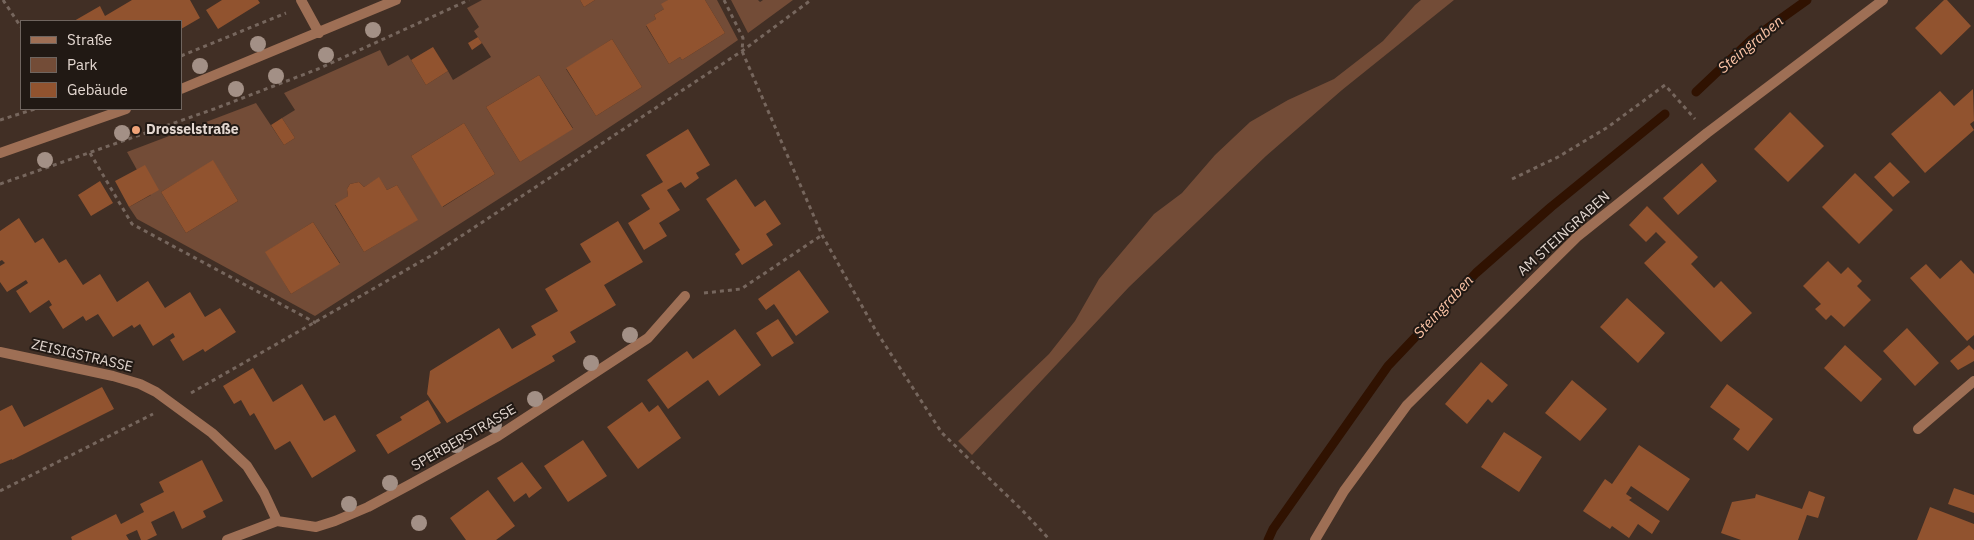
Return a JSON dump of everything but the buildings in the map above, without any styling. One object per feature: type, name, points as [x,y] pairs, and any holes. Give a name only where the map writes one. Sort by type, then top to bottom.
[{"type":"street","points":[[182,89],[396,0]]},
{"type":"street","name":"AM STEINGRABEN","points":[[1315,540],[1344,491],[1407,405],[1578,236],[1707,133],[1883,0]]},
{"type":"street","points":[[303,3],[319,33]]},
{"type":"street","points":[[0,153],[123,110]]},
{"type":"street","name":"SPERBERSTRASSE","points":[[227,540],[277,522],[316,526],[335,521],[368,507],[417,481],[498,436],[648,338],[685,296]]},
{"type":"street","name":"ZEISIGSTRASSE","points":[[0,352],[113,376],[140,384],[173,404],[212,433],[246,466],[264,493],[277,522]]},
{"type":"street","points":[[1918,429],[1974,381]]},
{"type":"path","points":[[4,0],[20,25]]},
{"type":"path","points":[[0,184],[139,136],[318,69],[469,0]]},
{"type":"path","points":[[724,0],[743,38],[742,51],[822,235],[876,331],[942,432],[1050,540]]},
{"type":"path","points":[[0,491],[173,404],[434,254],[742,51],[811,0]]},
{"type":"path","points":[[182,56],[303,3]]},
{"type":"path","points":[[1512,179],[1558,157],[1608,127],[1665,85],[1707,133]]},
{"type":"path","points":[[0,120],[32,110]]},
{"type":"path","points":[[136,130],[139,136]]},
{"type":"path","points":[[90,153],[132,224],[316,323]]},
{"type":"path","points":[[685,296],[741,288],[822,235]]},
{"type":"green space","points":[[482,0],[580,0],[584,7],[595,0],[668,0],[664,9],[654,15],[656,19],[646,26],[669,64],[680,57],[682,60],[725,33],[705,0],[717,0],[738,40],[581,146],[315,316],[137,219],[129,207],[151,195],[127,152],[256,103],[284,145],[295,138],[282,118],[295,110],[284,93],[380,50],[388,66],[408,55],[426,85],[448,71],[453,80],[491,57],[474,31],[479,27],[467,8]],"holes":[[[612,39],[642,87],[596,116],[566,69]],[[539,75],[573,128],[520,162],[486,107]],[[464,123],[495,174],[443,207],[411,156]],[[213,161],[238,201],[186,233],[161,192]],[[379,178],[387,190],[397,185],[417,220],[364,252],[335,205],[348,196],[347,189],[350,184],[359,182],[364,187]],[[313,222],[340,263],[291,294],[266,252]]]},
{"type":"green space","points":[[731,0],[758,0],[760,2],[763,0],[793,0],[748,33]]},
{"type":"green space","points":[[1421,0],[1454,0],[1342,90],[1266,156],[1129,287],[972,455],[958,441],[1049,354],[1075,321],[1099,279],[1154,214],[1182,193],[1215,155],[1250,122],[1288,100],[1334,79],[1383,41]]},
{"type":"waterway","name":"Steingraben","points":[[1696,92],[1751,40],[1807,0]]},
{"type":"waterway","name":"Steingraben","points":[[1268,540],[1273,529],[1388,366],[1476,273],[1551,207],[1665,114]]},
{"type":"place","name":"Drosselstraße","points":[[136,130]]}]
